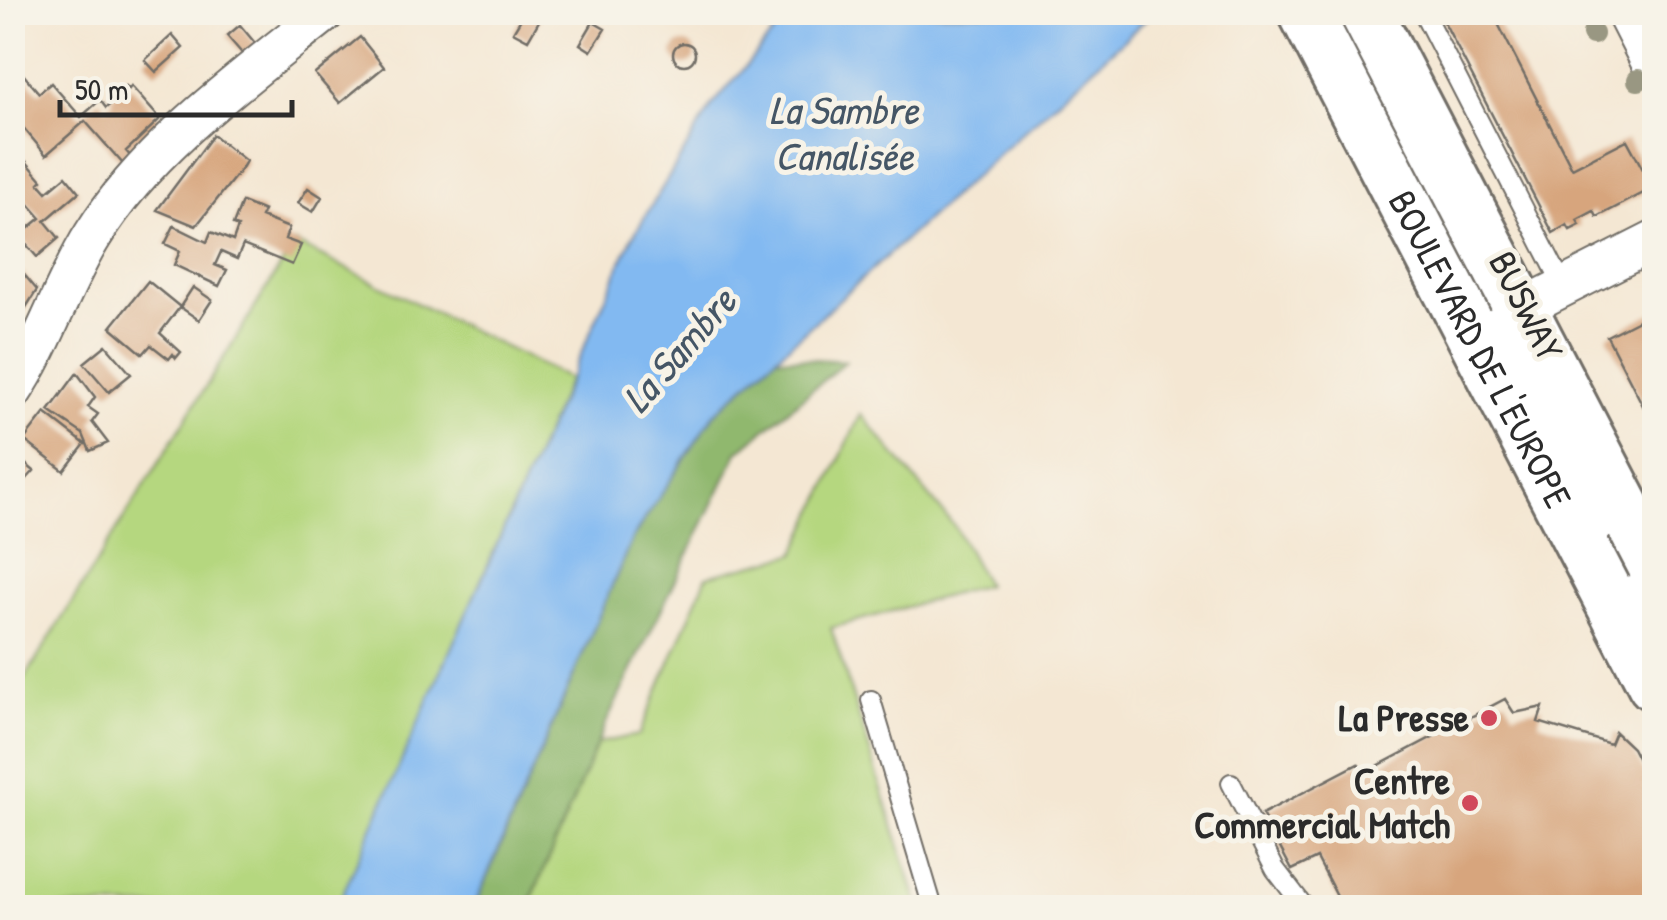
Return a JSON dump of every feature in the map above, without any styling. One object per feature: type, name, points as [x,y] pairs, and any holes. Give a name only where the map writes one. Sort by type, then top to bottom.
[{"type":"main road","name":"BOULEVARD DE L'EUROPE","points":[[1305,12],[1654,684]]},
{"type":"main road","points":[[1366,12],[1525,301],[1629,560]]},
{"type":"street","points":[[12,392],[92,236],[130,182],[232,87],[326,12]]},
{"type":"street","points":[[1525,301],[1654,240]]},
{"type":"lane","points":[[1423,12],[1525,301]]},
{"type":"lane","points":[[1629,560],[1654,627]]},
{"type":"lane","points":[[871,700],[933,908]]},
{"type":"lane","points":[[1231,783],[1275,869],[1305,908]]},
{"type":"green space","points":[[295,243],[569,379],[338,907],[13,907],[12,699]]},
{"type":"green space","points":[[776,357],[846,361],[738,452],[606,723],[528,907],[474,908],[632,539],[714,414]]},
{"type":"green space","points":[[861,414],[955,527],[986,585],[831,628],[919,907],[528,908],[597,743],[639,735],[707,576],[795,554]]},
{"type":"water","name":"La Sambre Canalisée","points":[[791,13],[1153,13],[714,414],[632,539],[474,907],[337,907],[632,238],[711,107]]},
{"type":"building","points":[[525,12],[543,14],[528,40],[513,32]]},
{"type":"building","points":[[1439,12],[1492,12],[1572,168],[1627,140],[1653,188],[1597,217],[1594,211],[1577,220],[1580,225],[1570,230],[1567,225],[1553,233]]},
{"type":"building","points":[[593,22],[605,29],[591,51],[580,44]]},
{"type":"building","points":[[240,25],[260,49],[247,59],[227,36]]},
{"type":"building","points":[[172,35],[183,48],[156,72],[145,60]]},
{"type":"building","points":[[360,37],[384,67],[340,103],[315,74]]},
{"type":"building","points":[[684,43],[692,46],[692,62],[684,65],[676,62],[673,54],[676,46]]},
{"type":"building","points":[[12,61],[39,93],[51,83],[81,117],[100,100],[106,108],[114,101],[111,98],[131,86],[160,119],[126,151],[132,158],[124,165],[85,121],[46,155],[12,114]]},
{"type":"building","points":[[213,135],[246,161],[242,168],[196,226],[157,210]]},
{"type":"building","points":[[12,145],[42,180],[39,183],[47,192],[66,176],[79,192],[45,221],[59,238],[37,257],[19,236],[41,218],[12,185]]},
{"type":"building","points":[[308,188],[322,197],[313,212],[298,203]]},
{"type":"building","points":[[242,202],[264,211],[261,217],[289,228],[285,239],[301,245],[292,265],[243,245],[237,259],[221,252],[215,265],[227,270],[219,286],[174,265],[180,251],[165,244],[174,226],[207,242],[211,232],[233,241],[238,227],[233,225]]},
{"type":"building","points":[[12,260],[37,290],[16,323],[12,318]]},
{"type":"building","points":[[148,281],[180,307],[160,333],[181,352],[176,358],[173,354],[169,359],[151,345],[143,354],[111,327]]},
{"type":"building","points":[[193,287],[212,300],[199,320],[180,307]]},
{"type":"building","points":[[1654,312],[1654,427],[1607,336]]},
{"type":"building","points":[[106,345],[131,374],[109,392],[84,363]]},
{"type":"building","points":[[77,373],[95,397],[88,407],[98,414],[92,422],[108,443],[90,451],[83,434],[49,411]]},
{"type":"building","points":[[45,413],[85,444],[64,471],[24,440]]},
{"type":"building","points":[[12,453],[34,471],[23,483],[12,473]]},
{"type":"building","name":"Centre Commercial Match","points":[[1505,699],[1514,713],[1543,707],[1538,722],[1610,744],[1615,732],[1632,748],[1654,791],[1654,908],[1343,908],[1317,858],[1292,870],[1262,814],[1358,764],[1364,773]]},
{"type":"place","name":"La Presse","points":[[1489,718]]},
{"type":"place","name":"Centre Commercial Match","points":[[1470,803]]},
{"type":"water label","name":"La Sambre","points":[[679,350]]}]
